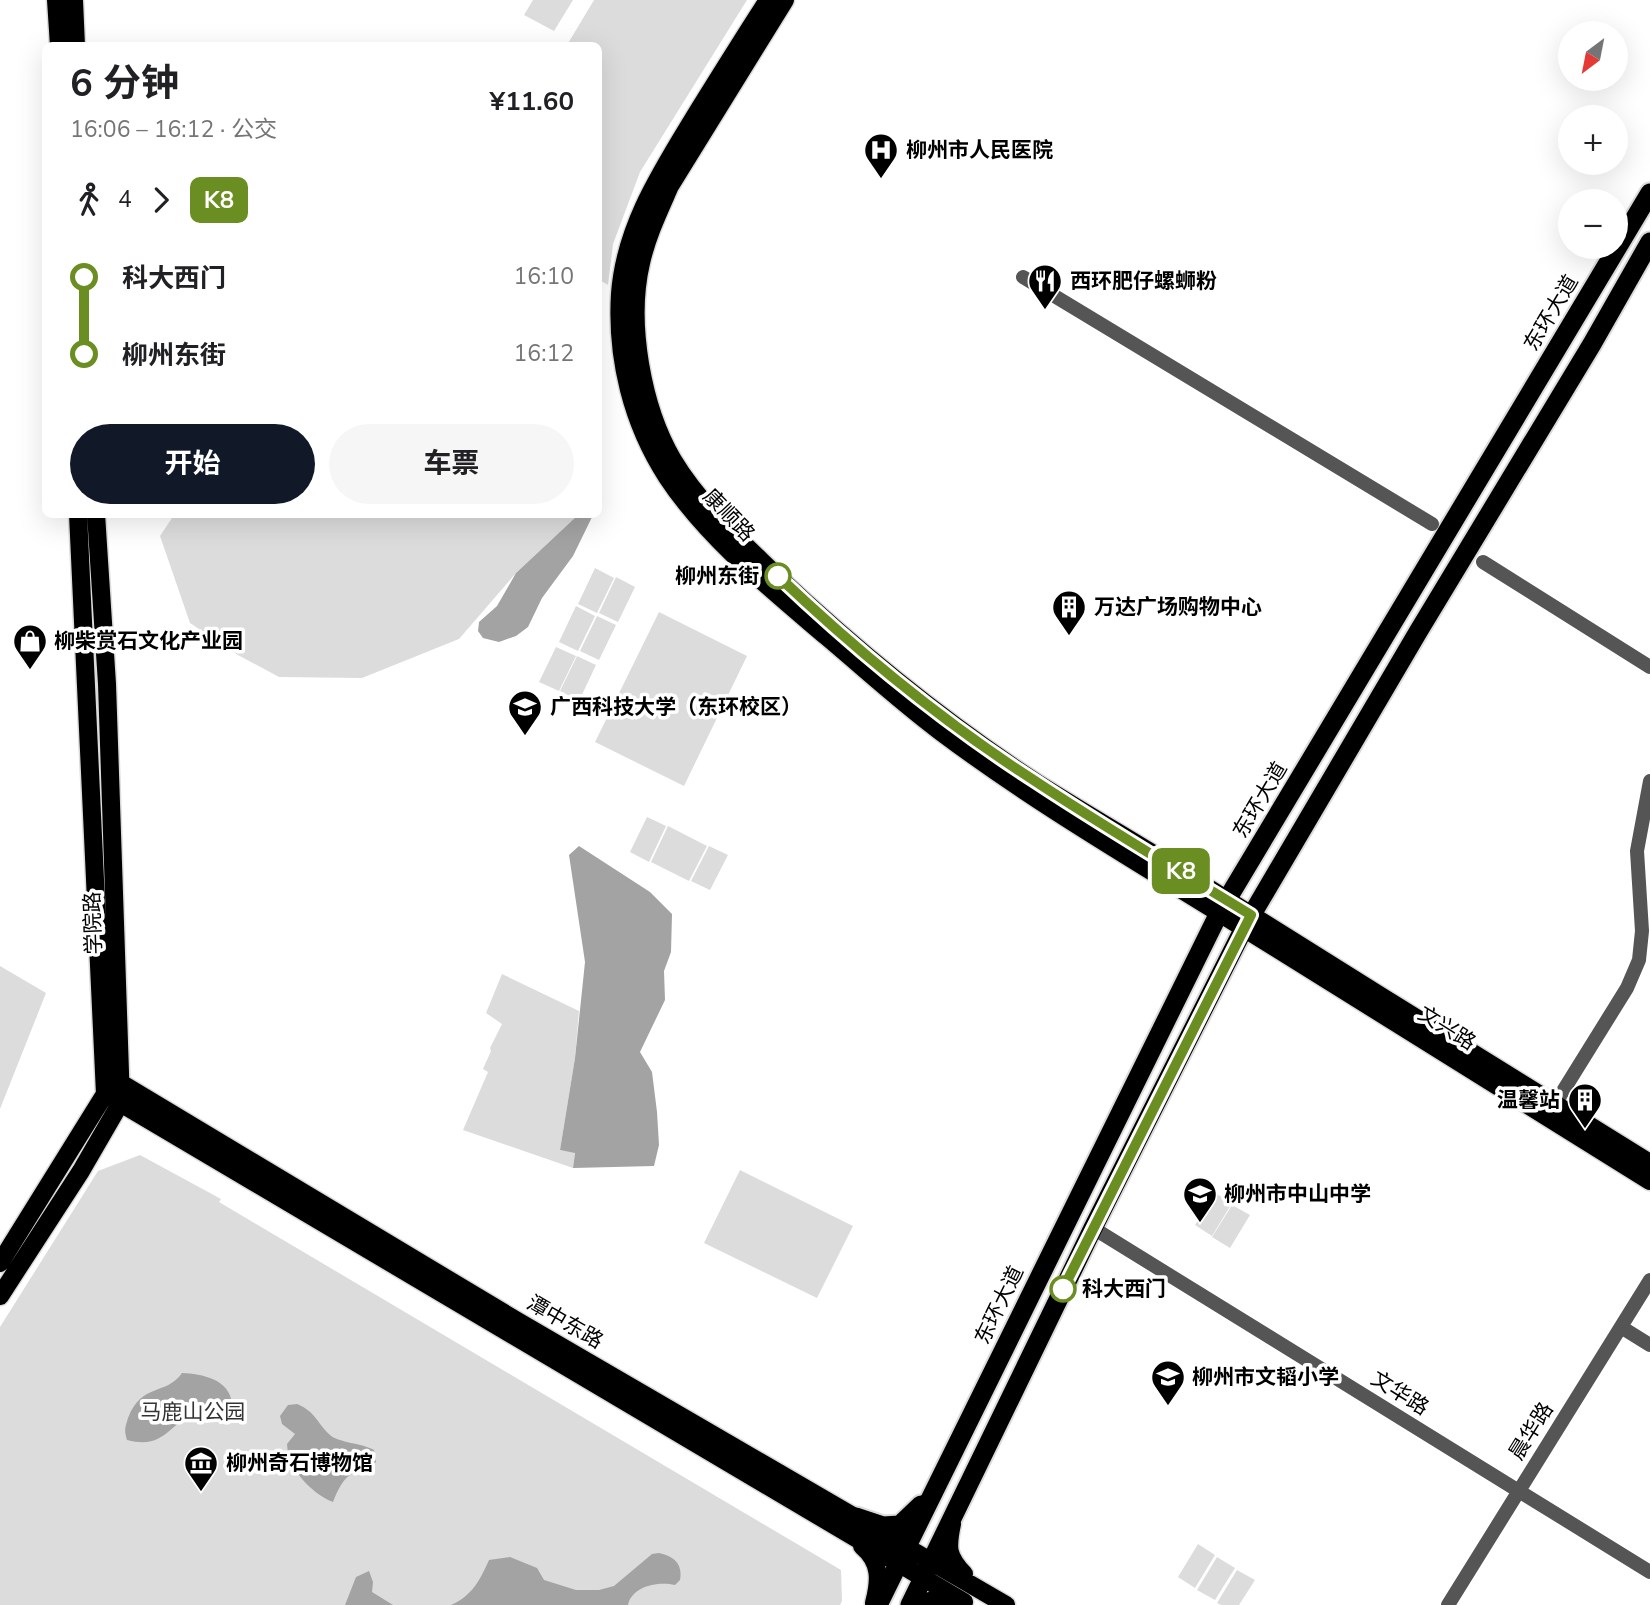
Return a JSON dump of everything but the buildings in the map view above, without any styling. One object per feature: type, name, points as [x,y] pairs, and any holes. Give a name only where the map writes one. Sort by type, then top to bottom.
[{"type":"highway","name":"东环大道","points":[[876,1605],[1223,906],[1650,193]]},
{"type":"highway","points":[[910,1605],[1093,1228],[1248,922],[1650,242]]},
{"type":"highway","points":[[851,1525],[901,1525],[912,1516],[936,1484]]},
{"type":"highway","points":[[923,1605],[927,1601],[947,1601],[961,1605]]},
{"type":"main road","points":[[56,0],[58,42]]},
{"type":"main road","points":[[74,0],[76,42]]},
{"type":"main road","name":"康顺路","points":[[768,0],[669,159],[632,231],[620,295],[621,329],[626,380],[634,410],[649,444],[685,503],[768,586],[873,677],[939,730],[1028,793],[1223,906]]},
{"type":"main road","name":"康顺路","points":[[785,0],[670,186],[641,264],[637,299],[643,383],[654,419],[669,450],[705,502],[739,540],[797,595],[920,699],[1034,781],[1223,906]]},
{"type":"main road","name":"学院路","points":[[0,1296],[81,1171],[113,1098],[104,1073],[78,518]]},
{"type":"main road","name":"学院路","points":[[0,1263],[122,1084],[107,684],[96,518]]},
{"type":"main road","name":"文兴路","points":[[1223,906],[1650,1181]]},
{"type":"main road","name":"文兴路","points":[[1248,922],[1650,1163]]},
{"type":"main road","name":"潭中东路","points":[[104,1073],[851,1525]]},
{"type":"main road","name":"潭中东路","points":[[113,1098],[928,1570],[985,1592],[1006,1605]]},
{"type":"main road","points":[[954,1513],[949,1556],[962,1573],[985,1592]]},
{"type":"main road","points":[[851,1525],[877,1566],[879,1583],[876,1605]]},
{"type":"main road","name":"潭中东路","points":[[928,1570],[969,1605]]},
{"type":"street","points":[[1023,277],[1432,524]]},
{"type":"street","points":[[1483,562],[1650,667]]},
{"type":"street","points":[[1555,1104],[1627,988],[1639,960],[1642,931],[1637,851],[1650,781]]},
{"type":"street","name":"文华路","points":[[1093,1228],[1650,1572]]},
{"type":"street","name":"晨华路","points":[[1448,1605],[1650,1280]]},
{"type":"street","points":[[1621,1327],[1650,1345]]},
{"type":"green space","points":[[533,0],[573,0],[554,31],[524,15]]},
{"type":"green space","points":[[594,0],[747,0],[640,172],[613,244],[608,285],[602,281],[602,42],[569,42]]},
{"type":"green space","points":[[172,518],[575,518],[516,573],[459,639],[362,678],[279,677],[238,655],[190,623],[160,536]]},
{"type":"green space","points":[[595,568],[614,578],[597,613],[578,604]]},
{"type":"green space","points":[[616,577],[635,587],[618,622],[599,613]]},
{"type":"green space","points":[[576,606],[595,616],[578,651],[559,642]]},
{"type":"green space","points":[[659,612],[747,656],[684,786],[595,742]]},
{"type":"green space","points":[[597,616],[616,625],[599,660],[580,651]]},
{"type":"green space","points":[[556,647],[576,656],[559,691],[539,682]]},
{"type":"green space","points":[[577,656],[596,665],[579,701],[560,691]]},
{"type":"green space","points":[[647,817],[666,826],[649,862],[630,852]]},
{"type":"green space","points":[[668,826],[707,846],[689,881],[651,862]]},
{"type":"green space","points":[[709,846],[728,855],[710,890],[691,881]]},
{"type":"green space","points":[[0,966],[46,993],[0,1109]]},
{"type":"green space","points":[[502,974],[579,1011],[575,1058],[560,1150],[575,1152],[573,1168],[463,1130],[488,1072],[483,1069],[502,1024],[486,1013]]},
{"type":"green space","name":"马鹿山公园","points":[[140,1155],[221,1199],[219,1202],[841,1570],[840,1605],[0,1605],[0,1327],[98,1171]]},
{"type":"green space","points":[[740,1170],[853,1226],[817,1298],[704,1243]]},
{"type":"green space","points":[[1215,1193],[1232,1203],[1212,1236],[1195,1225]]},
{"type":"green space","points":[[1232,1205],[1250,1215],[1230,1248],[1212,1237]]},
{"type":"green space","points":[[1198,1544],[1215,1555],[1195,1588],[1178,1577]]},
{"type":"green space","points":[[1217,1557],[1235,1568],[1215,1600],[1197,1590]]},
{"type":"green space","points":[[1237,1570],[1255,1580],[1239,1605],[1217,1603]]},
{"type":"shaded area","points":[[575,518],[592,518],[573,556],[542,598],[528,627],[516,636],[499,642],[483,638],[478,631],[479,622],[497,606],[516,573]]},
{"type":"shaded area","points":[[579,846],[650,892],[672,914],[671,952],[664,971],[665,1000],[640,1052],[652,1072],[657,1112],[659,1145],[654,1166],[573,1168],[575,1153],[560,1150],[575,1058],[585,962],[569,855]]},
{"type":"shaded area","points":[[182,1373],[221,1383],[230,1396],[231,1413],[218,1420],[199,1416],[186,1419],[151,1441],[127,1440],[125,1434],[128,1418],[140,1399],[169,1385]]},
{"type":"shaded area","points":[[297,1404],[312,1414],[334,1438],[374,1450],[376,1462],[350,1475],[341,1485],[333,1502],[317,1493],[302,1479],[288,1453],[287,1444],[295,1434],[282,1424],[280,1416],[288,1405]]},
{"type":"shaded area","points":[[652,1554],[669,1556],[679,1565],[680,1580],[675,1585],[661,1584],[640,1589],[628,1605],[451,1605],[475,1587],[489,1560],[510,1557],[537,1568],[544,1580],[576,1590],[599,1590],[614,1586]]},
{"type":"shaded area","points":[[369,1571],[373,1582],[372,1592],[393,1605],[345,1605],[356,1577]]},
{"type":"bus line","name":"K8","points":[[778,576],[860,650],[960,729],[1034,781],[1251,915],[1063,1289]]},
{"type":"place","name":"柳州市人民医院","points":[[881,180]]},
{"type":"place","name":"西环肥仔螺蛳粉","points":[[1045,311]]},
{"type":"place","name":"柳州东街","points":[[778,576]]},
{"type":"place","name":"万达广场购物中心","points":[[1069,637]]},
{"type":"place","name":"柳柴赏石文化产业园","points":[[30,671]]},
{"type":"place","name":"广西科技大学（东环校区）","points":[[525,737]]},
{"type":"place","name":"温馨站","points":[[1585,1130]]},
{"type":"place","name":"柳州市中山中学","points":[[1200,1224]]},
{"type":"place","name":"科大西门","points":[[1063,1289]]},
{"type":"place","name":"柳州市文韬小学","points":[[1168,1407]]},
{"type":"place","name":"柳州奇石博物馆","points":[[201,1493]]}]
